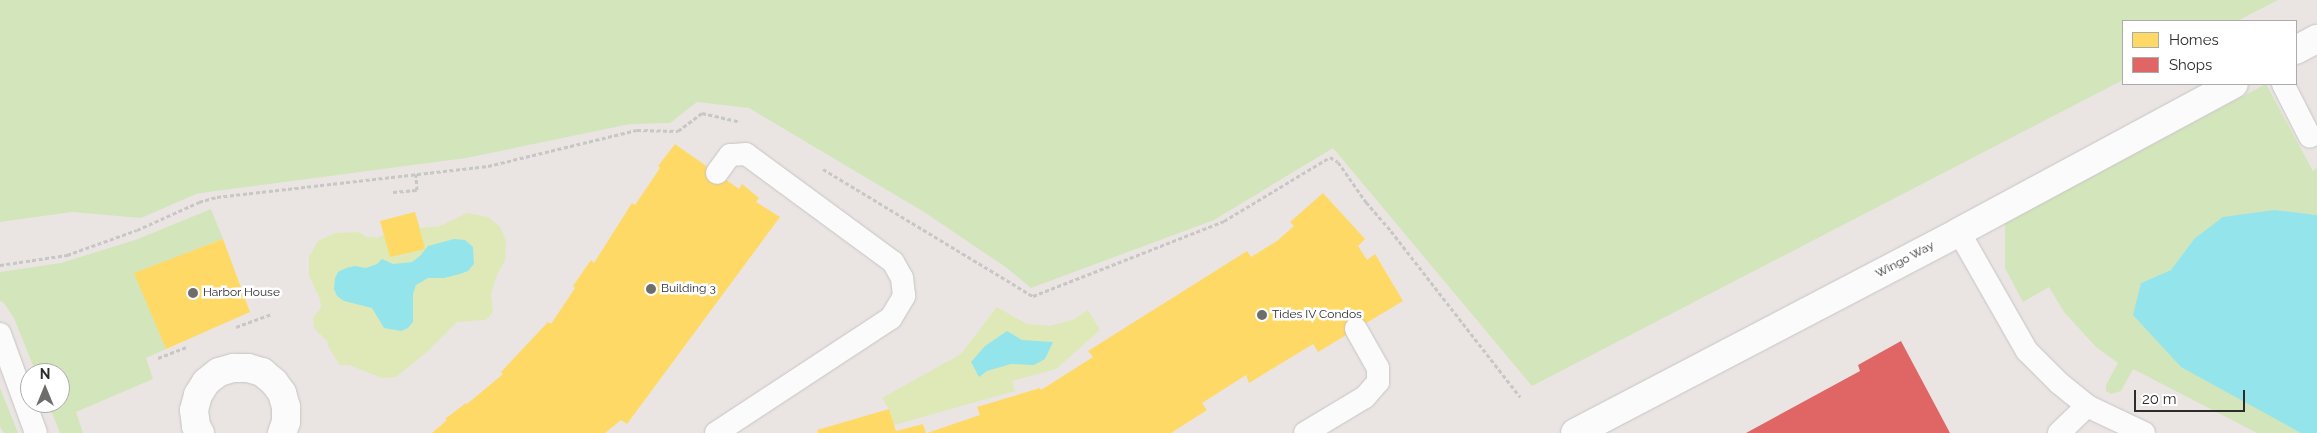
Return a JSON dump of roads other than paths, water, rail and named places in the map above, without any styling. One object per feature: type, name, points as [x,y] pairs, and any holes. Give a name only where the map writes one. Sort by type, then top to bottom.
[{"type":"street","points":[[2297,49],[2317,39]]},
{"type":"street","name":"Wingo Way","points":[[1575,433],[1959,232],[2232,85]]},
{"type":"street","points":[[194,432],[194,410],[198,395],[206,382],[219,372],[233,368],[248,368],[262,372],[274,382],[282,393],[286,408],[286,422],[282,433]]},
{"type":"lane","points":[[2284,85],[2310,137]]},
{"type":"lane","points":[[716,433],[892,318],[904,296],[902,278],[893,262],[746,154],[730,155],[717,173]]},
{"type":"lane","points":[[1959,232],[2027,351],[2059,383],[2087,406],[2144,433]]},
{"type":"lane","points":[[1305,433],[1365,397],[1378,382],[1378,368],[1356,329]]},
{"type":"lane","points":[[0,334],[36,433]]},
{"type":"lane","points":[[2060,433],[2087,406]]},
{"type":"water","points":[[2275,210],[2317,215],[2317,433],[2301,433],[2181,367],[2133,315],[2141,283],[2171,270],[2194,239],[2223,217]]},
{"type":"water","points":[[454,239],[465,240],[473,247],[474,264],[468,271],[460,274],[444,278],[428,278],[416,285],[413,294],[413,322],[408,328],[401,331],[384,328],[372,308],[344,301],[337,296],[334,289],[335,278],[338,272],[346,268],[355,266],[366,268],[377,264],[382,259],[393,264],[412,262],[428,246]]},
{"type":"water","points":[[1007,331],[1022,340],[1053,342],[1045,359],[1034,365],[1011,364],[987,371],[979,377],[971,362],[985,346]]},
{"type":"place","name":"Building 3","points":[[651,289]]},
{"type":"place","name":"Harbor House","points":[[193,293]]},
{"type":"place","name":"Tides IV Condos","points":[[1262,315]]}]
